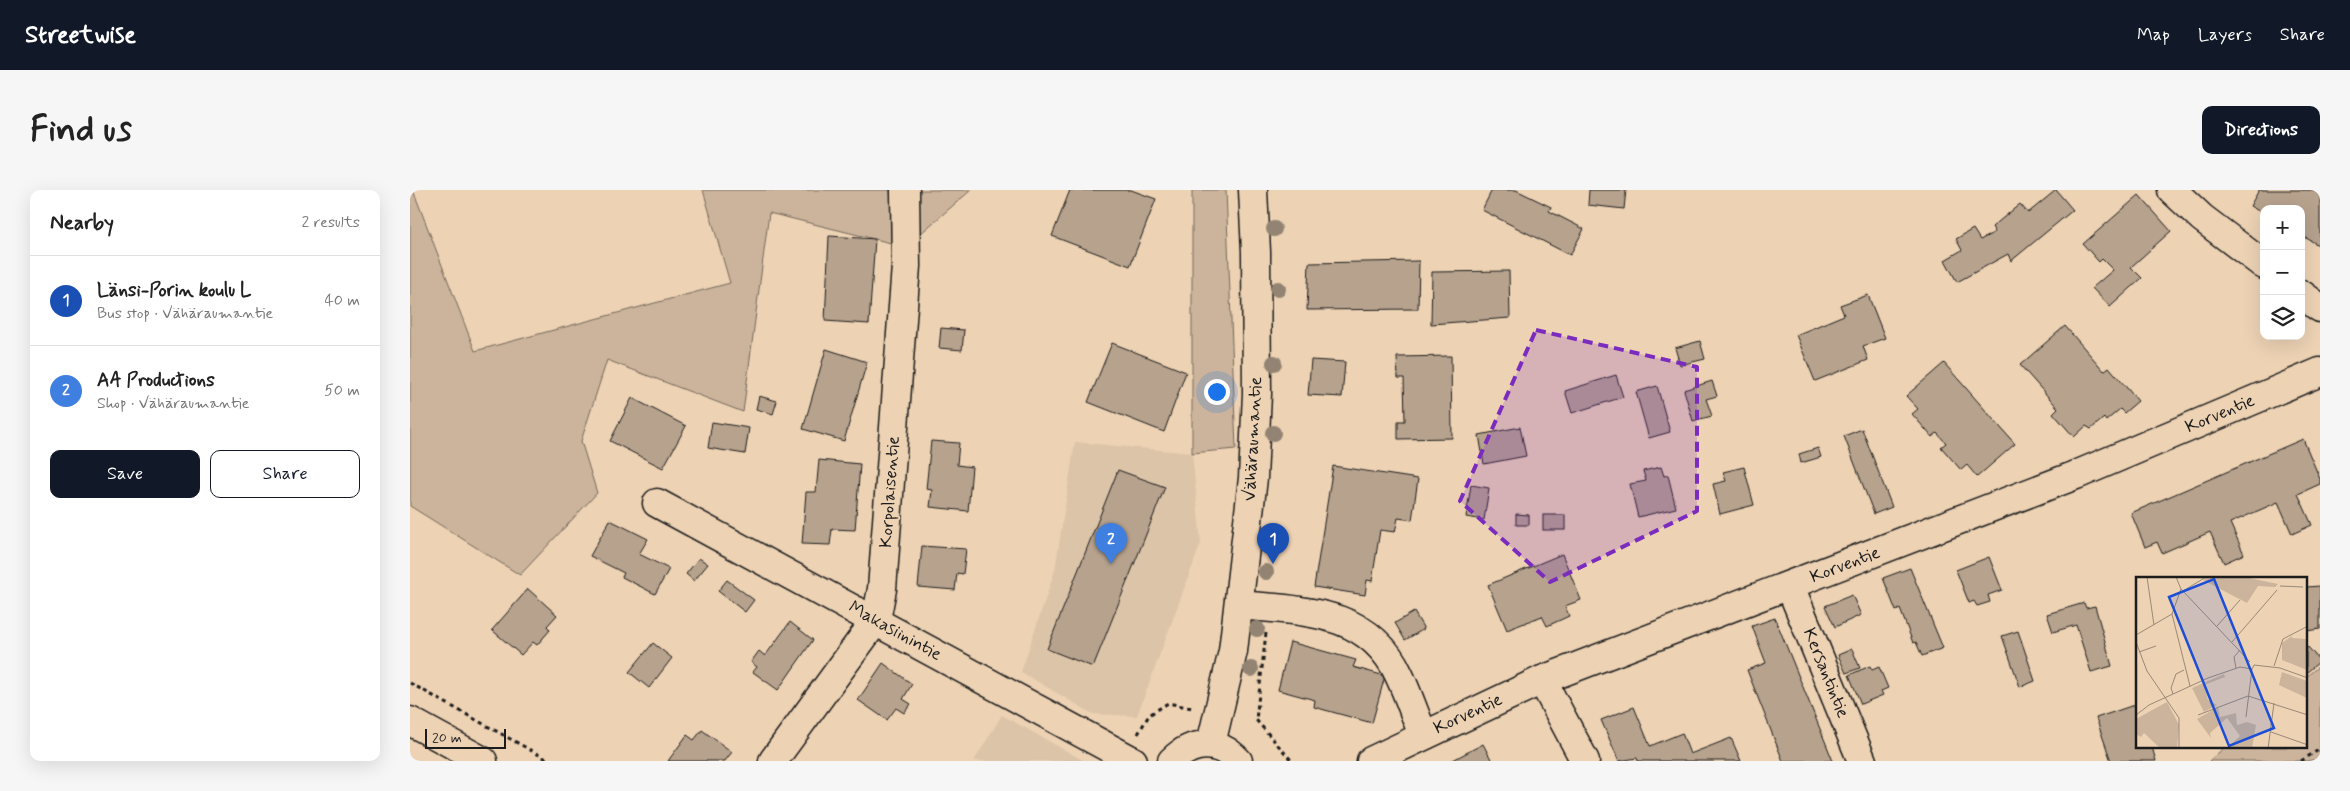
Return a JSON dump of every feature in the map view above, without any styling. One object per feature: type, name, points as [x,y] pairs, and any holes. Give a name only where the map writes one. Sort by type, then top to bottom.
[{"type":"street","name":"Korpolaisentie","points":[[773,761],[876,620],[882,589],[906,266],[905,190]]},
{"type":"street","name":"Vähäraumantie","points":[[1211,744],[1233,651],[1240,604],[1253,478],[1257,394],[1256,252],[1253,190]]},
{"type":"street","points":[[2172,190],[2202,218],[2260,262]]},
{"type":"street","points":[[2302,295],[2320,308]]},
{"type":"street","name":"Korventie","points":[[1371,761],[1542,680],[2076,475],[2320,372]]},
{"type":"street","name":"Makasiinintie","points":[[656,503],[876,620],[1129,759]]},
{"type":"street","name":"Kersantintie","points":[[1790,586],[1862,761]]},
{"type":"street","points":[[1240,604],[1324,614],[1348,622],[1367,634],[1384,651],[1398,673],[1423,735]]},
{"type":"street","points":[[1542,680],[1585,761]]},
{"type":"street","points":[[410,721],[484,761]]},
{"type":"street","points":[[1172,761],[1182,751],[1198,745],[1211,744],[1227,750],[1238,761]]},
{"type":"path","points":[[410,683],[550,761]]},
{"type":"path","points":[[1129,759],[1149,714],[1168,703],[1256,720]]},
{"type":"path","points":[[2301,761],[2312,752],[2320,749]]},
{"type":"highlighted area","points":[[1536,330],[1697,367],[1697,511],[1550,582],[1460,501]]},
{"type":"shaded area","points":[[410,190],[413,190],[475,351],[730,283],[703,190],[890,190],[895,244],[769,213],[743,412],[607,360],[581,441],[597,493],[520,575],[410,506]]},
{"type":"shaded area","points":[[916,190],[971,190],[920,234]]},
{"type":"shaded area","points":[[1192,190],[1226,190],[1236,449],[1192,453]]},
{"type":"shaded area","points":[[1075,442],[1192,453],[1201,543],[1137,716],[1093,714],[1021,672],[1055,570]]},
{"type":"shaded area","points":[[2320,665],[2320,761],[2209,761],[2224,748],[2308,748],[2308,675]]},
{"type":"shaded area","points":[[1002,715],[1084,761],[974,761]]},
{"type":"building","points":[[1070,190],[1131,190],[1156,199],[1130,266],[1052,236]]},
{"type":"building","points":[[1492,190],[1516,190],[1551,207],[1549,211],[1584,229],[1570,255],[1482,210]]},
{"type":"building","points":[[1589,190],[1626,190],[1624,209],[1588,205]]},
{"type":"building","points":[[2056,190],[2073,210],[2011,261],[2008,254],[1957,282],[1945,260],[1962,250],[1956,239],[1973,229],[1980,240],[1995,232],[1992,227],[2020,204],[2028,213]]},
{"type":"building","points":[[2259,190],[2320,190],[2320,246],[2305,237],[2305,205],[2260,205],[2260,212],[2250,206]]},
{"type":"building","points":[[2139,195],[2171,231],[2131,267],[2142,278],[2110,307],[2092,288],[2113,270],[2102,259],[2099,262],[2083,244]]},
{"type":"building","points":[[829,236],[875,239],[869,324],[825,321]]},
{"type":"building","points":[[1419,261],[1418,309],[1307,310],[1309,263]]},
{"type":"building","points":[[1509,271],[1510,318],[1431,324],[1432,272]]},
{"type":"building","points":[[1868,295],[1885,338],[1863,346],[1868,360],[1815,381],[1796,335],[1844,315],[1840,305]]},
{"type":"building","points":[[2065,326],[2104,371],[2109,367],[2138,401],[2124,413],[2120,409],[2106,421],[2104,418],[2091,429],[2086,426],[2074,437],[2053,413],[2058,408],[2020,365]]},
{"type":"building","points":[[941,328],[964,330],[962,350],[939,348]]},
{"type":"building","points":[[1700,341],[1705,359],[1680,365],[1675,348]]},
{"type":"building","points":[[1112,343],[1186,372],[1164,432],[1088,402]]},
{"type":"building","points":[[826,349],[867,362],[844,441],[803,429]]},
{"type":"building","points":[[1451,356],[1452,438],[1398,439],[1398,421],[1405,421],[1404,378],[1398,378],[1397,357]]},
{"type":"building","points":[[1311,360],[1345,362],[1342,397],[1308,395]]},
{"type":"building","points":[[1944,363],[2015,444],[1977,477],[1967,465],[1961,470],[1941,447],[1946,443],[1937,433],[1932,437],[1912,414],[1918,409],[1906,396]]},
{"type":"building","points":[[1616,375],[1623,397],[1572,413],[1565,391]]},
{"type":"building","points":[[1712,381],[1717,396],[1706,399],[1712,416],[1693,421],[1684,390]]},
{"type":"building","points":[[1657,386],[1670,432],[1649,438],[1636,392]]},
{"type":"building","points":[[759,396],[777,401],[773,414],[756,409]]},
{"type":"building","points":[[632,398],[686,426],[663,468],[610,441]]},
{"type":"building","points":[[712,422],[749,428],[745,454],[708,448]]},
{"type":"building","points":[[1520,427],[1526,456],[1484,464],[1479,435]]},
{"type":"building","points":[[1862,429],[1892,507],[1874,514],[1844,436]]},
{"type":"building","points":[[2303,439],[2320,479],[2320,484],[2298,494],[2312,525],[2292,534],[2278,502],[2230,523],[2244,554],[2224,563],[2210,532],[2162,553],[2157,542],[2145,547],[2131,513]]},
{"type":"building","points":[[931,441],[959,443],[957,465],[972,467],[968,511],[930,507],[932,490],[926,489]]},
{"type":"building","points":[[1818,448],[1821,457],[1801,463],[1799,454]]},
{"type":"building","points":[[819,460],[860,464],[855,530],[832,529],[830,545],[802,544],[806,492],[816,492]]},
{"type":"building","points":[[1333,466],[1418,479],[1412,520],[1398,518],[1395,532],[1380,530],[1372,581],[1367,580],[1365,595],[1314,587]]},
{"type":"building","points":[[1661,467],[1664,476],[1668,475],[1676,508],[1638,517],[1630,484],[1646,481],[1643,471]]},
{"type":"building","points":[[1744,467],[1754,505],[1720,514],[1713,484],[1726,481],[1723,472]]},
{"type":"building","points":[[1118,470],[1165,487],[1093,667],[1047,649]]},
{"type":"building","points":[[1471,485],[1489,488],[1484,520],[1466,517]]},
{"type":"building","points":[[1516,514],[1529,515],[1529,525],[1516,525]]},
{"type":"building","points":[[1543,515],[1565,515],[1565,530],[1543,530]]},
{"type":"building","points":[[610,520],[648,539],[639,554],[669,569],[655,594],[622,577],[624,573],[590,556]]},
{"type":"building","points":[[922,546],[966,549],[963,574],[957,573],[955,590],[918,587]]},
{"type":"building","points":[[1562,554],[1581,600],[1565,606],[1569,616],[1547,626],[1542,616],[1507,630],[1488,585]]},
{"type":"building","points":[[1989,557],[2002,590],[1988,595],[1990,602],[1977,606],[1974,601],[1969,603],[1956,570]]},
{"type":"building","points":[[699,558],[708,564],[694,581],[686,574]]},
{"type":"building","points":[[1910,568],[1943,648],[1922,656],[1916,642],[1913,643],[1900,609],[1896,611],[1883,578]]},
{"type":"building","points":[[727,580],[754,600],[745,612],[718,591]]},
{"type":"building","points":[[2320,586],[2320,629],[2308,631],[2308,587]]},
{"type":"building","points":[[528,589],[557,615],[547,626],[550,630],[537,645],[533,642],[521,655],[492,630]]},
{"type":"building","points":[[1852,595],[1861,615],[1835,627],[1825,606]]},
{"type":"building","points":[[2084,603],[2086,608],[2095,606],[2112,666],[2091,672],[2076,625],[2053,632],[2047,614]]},
{"type":"building","points":[[1414,612],[1424,629],[1405,640],[1395,623]]},
{"type":"building","points":[[1775,618],[1833,761],[1783,761],[1747,670],[1766,663],[1752,626]]},
{"type":"building","points":[[790,622],[813,640],[778,690],[753,672],[757,667],[751,662],[759,651],[765,656]]},
{"type":"building","points":[[2018,631],[2035,681],[2020,687],[2002,636]]},
{"type":"building","points":[[1290,642],[1356,660],[1353,667],[1385,676],[1372,723],[1314,707],[1315,700],[1278,690]]},
{"type":"building","points":[[653,643],[672,658],[649,688],[629,672]]},
{"type":"building","points":[[2308,647],[2320,661],[2308,671]]},
{"type":"building","points":[[1852,649],[1860,668],[1846,673],[1838,655]]},
{"type":"building","points":[[883,663],[912,684],[903,699],[911,704],[904,713],[896,708],[887,720],[858,700]]},
{"type":"building","points":[[1870,666],[1872,670],[1879,667],[1888,688],[1881,691],[1883,695],[1861,704],[1849,675]]},
{"type":"building","points":[[2136,704],[2136,748],[2152,748],[2156,761],[2111,761],[2096,718]]},
{"type":"building","points":[[1634,707],[1650,746],[1682,733],[1690,754],[1731,738],[1741,761],[1638,761],[1637,758],[1619,761],[1601,720]]},
{"type":"building","points":[[702,730],[732,752],[725,761],[668,761],[687,735],[694,740]]},
{"type":"building","points":[[1483,744],[1492,761],[1451,761]]},
{"type":"place","name":"AA Productions","points":[[1111,564]]},
{"type":"place","name":"Länsi-Porin koulu L","points":[[1273,564]]}]
